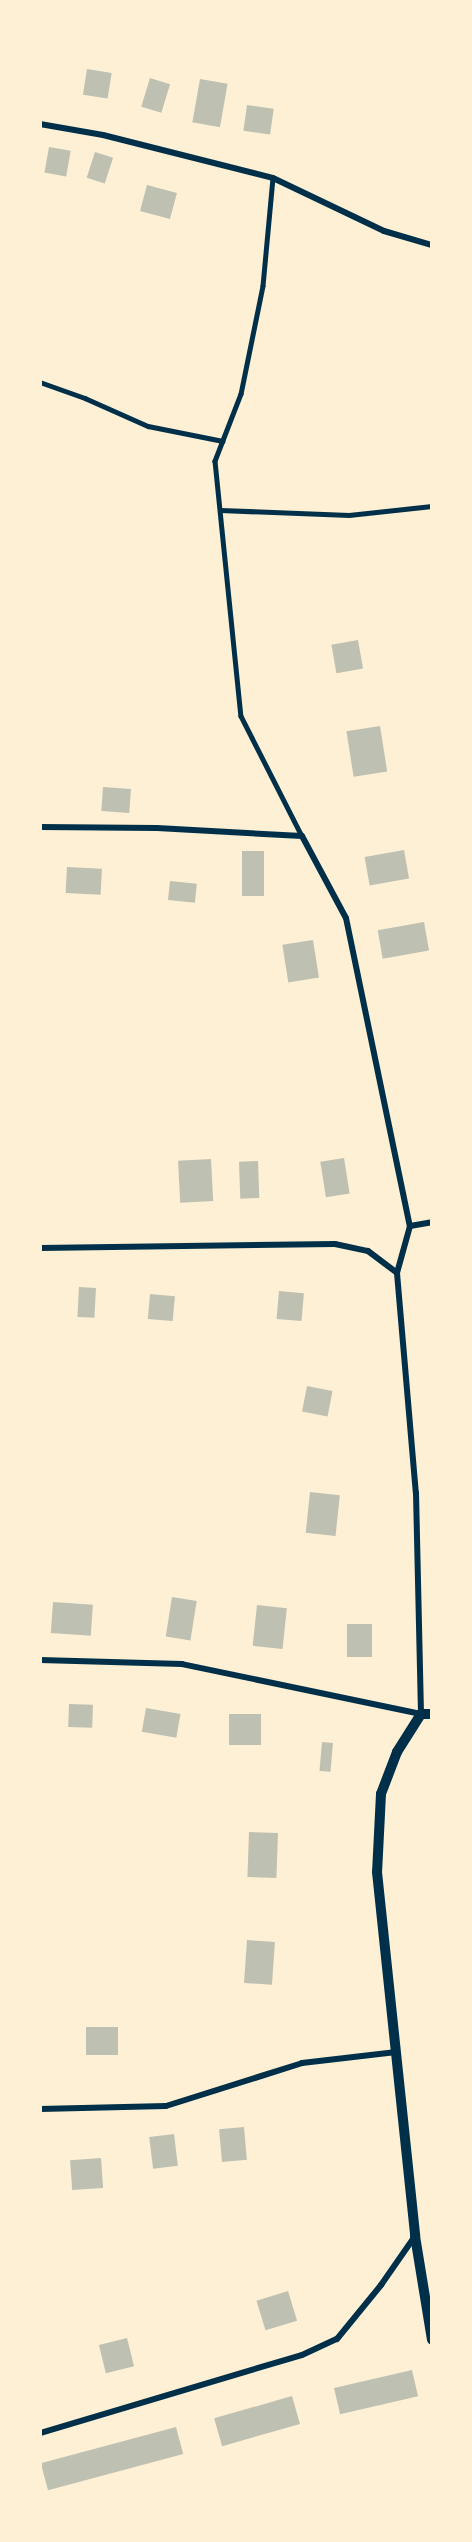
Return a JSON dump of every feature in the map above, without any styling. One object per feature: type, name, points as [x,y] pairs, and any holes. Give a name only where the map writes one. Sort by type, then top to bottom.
[{"type":"street","points":[[40,124],[103,135],[273,178],[384,231],[432,245]]},
{"type":"street","points":[[40,827],[157,828],[303,836],[346,918],[410,1226],[397,1273],[416,1493],[426,1714],[397,1752],[381,1794],[377,1872],[415,2236],[431,2336]]},
{"type":"street","points":[[410,1226],[432,1222]]},
{"type":"street","points":[[40,1248],[335,1244],[368,1251],[397,1273]]},
{"type":"street","points":[[40,1660],[182,1664],[426,1714]]},
{"type":"street","points":[[40,2109],[166,2106],[302,2063],[397,2052]]},
{"type":"street","points":[[40,2433],[302,2355],[337,2339],[381,2285],[415,2236]]},
{"type":"lane","points":[[273,178],[263,286],[241,394],[215,461],[241,716],[303,836]]},
{"type":"lane","points":[[40,382],[86,398],[148,426],[223,441]]},
{"type":"lane","points":[[220,510],[349,515],[432,506]]},
{"type":"building","points":[[87,69],[112,73],[108,99],[83,95]]},
{"type":"building","points":[[150,78],[170,84],[161,113],[141,107]]},
{"type":"building","points":[[200,79],[228,84],[220,127],[192,122]]},
{"type":"building","points":[[247,105],[274,109],[270,135],[243,131]]},
{"type":"building","points":[[49,147],[71,151],[66,176],[44,173]]},
{"type":"building","points":[[95,152],[113,158],[105,184],[87,178]]},
{"type":"building","points":[[147,185],[177,193],[170,219],[140,211]]},
{"type":"building","points":[[358,640],[363,669],[336,673],[331,645]]},
{"type":"building","points":[[380,726],[387,771],[354,777],[346,731]]},
{"type":"building","points":[[103,787],[131,789],[129,813],[101,811]]},
{"type":"building","points":[[404,850],[409,879],[370,886],[365,857]]},
{"type":"building","points":[[242,851],[264,851],[264,896],[242,896]]},
{"type":"building","points":[[67,867],[102,869],[101,895],[66,893]]},
{"type":"building","points":[[170,881],[197,884],[195,903],[168,900]]},
{"type":"building","points":[[424,922],[429,951],[383,959],[378,930]]},
{"type":"building","points":[[313,940],[319,978],[288,982],[282,945]]},
{"type":"building","points":[[344,1158],[350,1194],[326,1197],[320,1162]]},
{"type":"building","points":[[211,1159],[213,1201],[180,1203],[178,1161]]},
{"type":"building","points":[[258,1161],[259,1198],[240,1199],[239,1162]]},
{"type":"building","points":[[79,1287],[96,1288],[94,1318],[77,1317]]},
{"type":"building","points":[[279,1291],[304,1293],[301,1321],[277,1319]]},
{"type":"building","points":[[150,1294],[175,1296],[173,1321],[148,1319]]},
{"type":"building","points":[[307,1386],[333,1391],[328,1416],[302,1412]]},
{"type":"building","points":[[310,1492],[340,1495],[336,1536],[306,1533]]},
{"type":"building","points":[[172,1597],[197,1601],[190,1640],[166,1637]]},
{"type":"building","points":[[53,1602],[93,1605],[91,1636],[51,1633]]},
{"type":"building","points":[[257,1605],[287,1608],[283,1649],[253,1646]]},
{"type":"building","points":[[347,1624],[372,1624],[372,1657],[347,1657]]},
{"type":"building","points":[[69,1704],[93,1705],[92,1728],[68,1727]]},
{"type":"building","points":[[146,1708],[180,1714],[176,1738],[142,1732]]},
{"type":"building","points":[[229,1714],[261,1714],[261,1745],[229,1745]]},
{"type":"building","points":[[322,1742],[333,1743],[330,1772],[319,1771]]},
{"type":"building","points":[[249,1832],[278,1833],[276,1878],[247,1877]]},
{"type":"building","points":[[247,1940],[275,1942],[272,1985],[244,1983]]},
{"type":"building","points":[[86,2027],[118,2027],[118,2055],[86,2055]]},
{"type":"building","points":[[244,2127],[247,2160],[222,2162],[219,2129]]},
{"type":"building","points":[[174,2134],[178,2166],[153,2169],[149,2137]]},
{"type":"building","points":[[101,2158],[103,2188],[72,2190],[70,2160]]},
{"type":"building","points":[[288,2291],[297,2321],[266,2330],[256,2301]]},
{"type":"building","points":[[127,2338],[134,2366],[106,2373],[99,2345]]},
{"type":"building","points":[[412,2370],[418,2396],[340,2414],[334,2388]]},
{"type":"building","points":[[292,2396],[300,2424],[222,2446],[214,2418]]},
{"type":"building","points":[[176,2427],[183,2454],[48,2490],[41,2463]]}]
